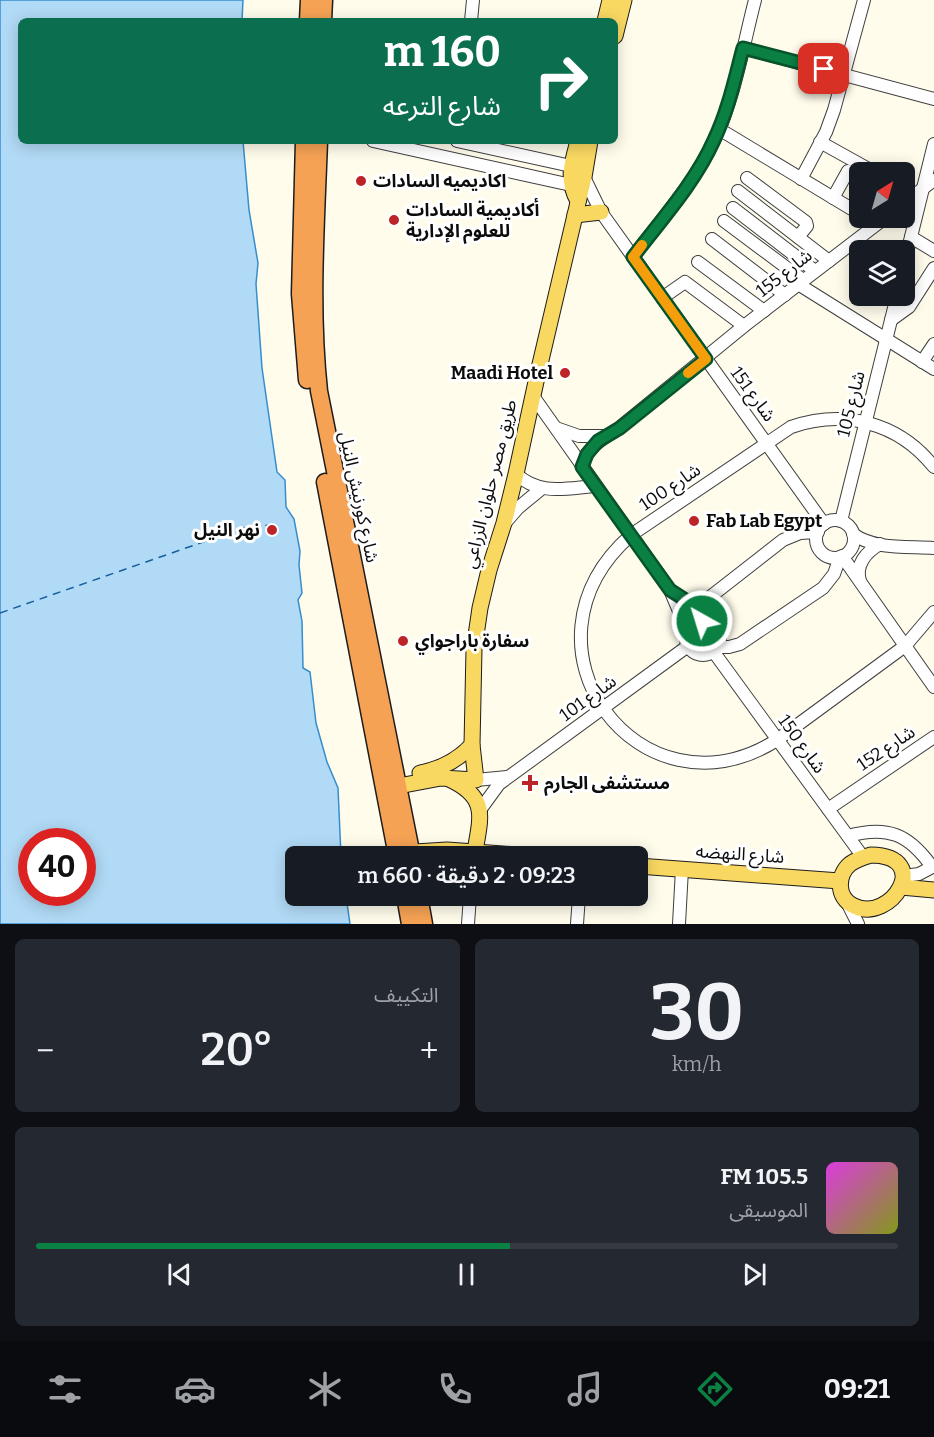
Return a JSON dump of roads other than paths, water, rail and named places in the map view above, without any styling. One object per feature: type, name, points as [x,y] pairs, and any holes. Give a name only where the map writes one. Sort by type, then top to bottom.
[{"type":"highway","points":[[308,18],[309,0]]},
{"type":"highway","points":[[323,18],[324,0]]},
{"type":"highway","name":"شارع كورنيش النيل","points":[[304,144],[300,294],[305,368],[315,432],[390,783]]},
{"type":"highway","name":"شارع كورنيش النيل","points":[[319,144],[313,299],[314,342],[319,391],[402,846]]},
{"type":"highway","points":[[407,906],[410,924]]},
{"type":"highway","points":[[421,906],[424,924]]},
{"type":"main road","points":[[606,18],[610,0]]},
{"type":"main road","points":[[618,24],[624,0]]},
{"type":"main road","name":"طريق مصر حلوان الزراعي","points":[[577,144],[572,166],[577,193]]},
{"type":"main road","name":"طريق مصر حلوان الزراعي","points":[[476,780],[472,745],[474,650],[478,618],[516,474],[589,144]]},
{"type":"main road","points":[[577,193],[587,212],[601,212]]},
{"type":"main road","points":[[390,783],[428,775],[457,759],[472,745]]},
{"type":"main road","points":[[428,775],[476,780]]},
{"type":"main road","points":[[446,778],[466,789],[477,802],[480,810],[475,846]]},
{"type":"main road","points":[[888,856],[902,868],[902,882],[890,900],[874,908],[855,907],[842,896],[840,881],[848,866],[863,857],[888,856]]},
{"type":"main road","name":"شارع النهضه","points":[[648,867],[840,881]]},
{"type":"main road","points":[[902,882],[934,890]]},
{"type":"street","points":[[471,18],[473,0]]},
{"type":"street","points":[[633,257],[708,153],[719,129],[755,0]]},
{"type":"street","points":[[801,178],[834,110],[864,0]]},
{"type":"street","points":[[743,48],[934,99]]},
{"type":"street","points":[[719,129],[849,207]]},
{"type":"street","points":[[820,142],[856,162]]},
{"type":"street","points":[[387,144],[463,161],[577,193]]},
{"type":"street","points":[[462,144],[463,161]]},
{"type":"street","points":[[471,144],[572,166]]},
{"type":"street","points":[[915,187],[934,144]]},
{"type":"street","points":[[833,198],[848,171]]},
{"type":"street","points":[[747,178],[806,222],[807,226],[798,237]]},
{"type":"street","points":[[915,192],[934,180]]},
{"type":"street","points":[[738,191],[829,261]]},
{"type":"street","name":"شارع 151","points":[[577,193],[601,212],[766,443],[821,528]]},
{"type":"street","points":[[733,208],[815,271]]},
{"type":"street","points":[[724,221],[801,282],[885,340],[934,369]]},
{"type":"street","name":"شارع 155","points":[[582,467],[591,447],[604,436],[620,428],[744,326],[829,261],[867,228]]},
{"type":"street","points":[[910,240],[911,228]]},
{"type":"street","points":[[911,237],[934,251]]},
{"type":"street","points":[[712,239],[784,295]]},
{"type":"street","points":[[698,262],[764,311]]},
{"type":"street","points":[[891,320],[909,307],[934,267]]},
{"type":"street","points":[[662,298],[685,282],[744,326]]},
{"type":"street","name":"شارع 105","points":[[841,522],[864,421],[894,306]]},
{"type":"street","points":[[922,362],[934,344]]},
{"type":"street","points":[[533,396],[670,590],[687,630],[688,646],[694,652],[702,654],[740,644],[822,588],[834,574],[841,557],[852,547],[853,534],[849,526],[832,521],[821,528],[783,540],[710,597],[704,604],[700,621]]},
{"type":"street","name":"شارع 100","points":[[934,467],[905,439],[864,421],[835,418],[805,422],[791,427],[631,535],[616,548],[594,580],[581,617],[581,646],[586,675],[593,693],[617,727],[634,741],[656,752],[689,762],[721,761],[746,756],[764,749],[777,740],[905,646],[934,612]]},
{"type":"street","points":[[555,427],[579,436],[604,436]]},
{"type":"street","points":[[516,474],[541,489],[596,486]]},
{"type":"street","points":[[504,524],[518,508],[541,489]]},
{"type":"street","points":[[821,528],[817,538],[819,549],[828,556],[841,557],[934,687]]},
{"type":"street","points":[[853,534],[868,542],[879,544],[934,548]]},
{"type":"street","points":[[860,581],[858,576],[861,562],[868,552],[879,544]]},
{"type":"street","points":[[670,590],[695,608],[700,621]]},
{"type":"street","points":[[687,630],[692,624],[700,621],[711,622],[720,638],[715,649]]},
{"type":"street","name":"شارع 101","points":[[480,810],[492,792],[509,777],[604,710],[688,646]]},
{"type":"street","name":"شارع 150","points":[[715,649],[777,740],[863,857]]},
{"type":"street","name":"شارع 152","points":[[828,809],[934,737]]},
{"type":"street","name":"شارع 101","points":[[476,780],[509,777]]},
{"type":"street","points":[[848,836],[870,831],[892,833],[906,839],[917,848],[933,867],[902,882]]},
{"type":"street","points":[[679,924],[682,869]]},
{"type":"street","points":[[847,902],[852,922]]},
{"type":"street","points":[[468,924],[469,906]]},
{"type":"street","points":[[577,924],[578,906]]},
{"type":"water","points":[[0,0],[243,0],[242,18],[18,18],[18,144],[243,144],[249,210],[258,263],[256,284],[262,368],[277,472],[285,480],[286,507],[294,519],[300,551],[302,593],[298,600],[302,621],[303,668],[310,672],[316,723],[327,762],[338,788],[341,846],[285,846],[285,906],[347,906],[350,924],[0,924]]},
{"type":"place","name":"اكاديميه السادات","points":[[361,181]]},
{"type":"place","name":"أكاديمية السادات للعلوم الإدارية","points":[[394,220]]},
{"type":"place","name":"Maadi Hotel","points":[[565,373]]},
{"type":"place","name":"Fab Lab Egypt","points":[[694,521]]},
{"type":"place","name":"نهر النيل","points":[[272,530]]},
{"type":"place","name":"سفارة باراجواي","points":[[403,641]]},
{"type":"place","name":"مستشفى الجارم","points":[[530,783]]}]
